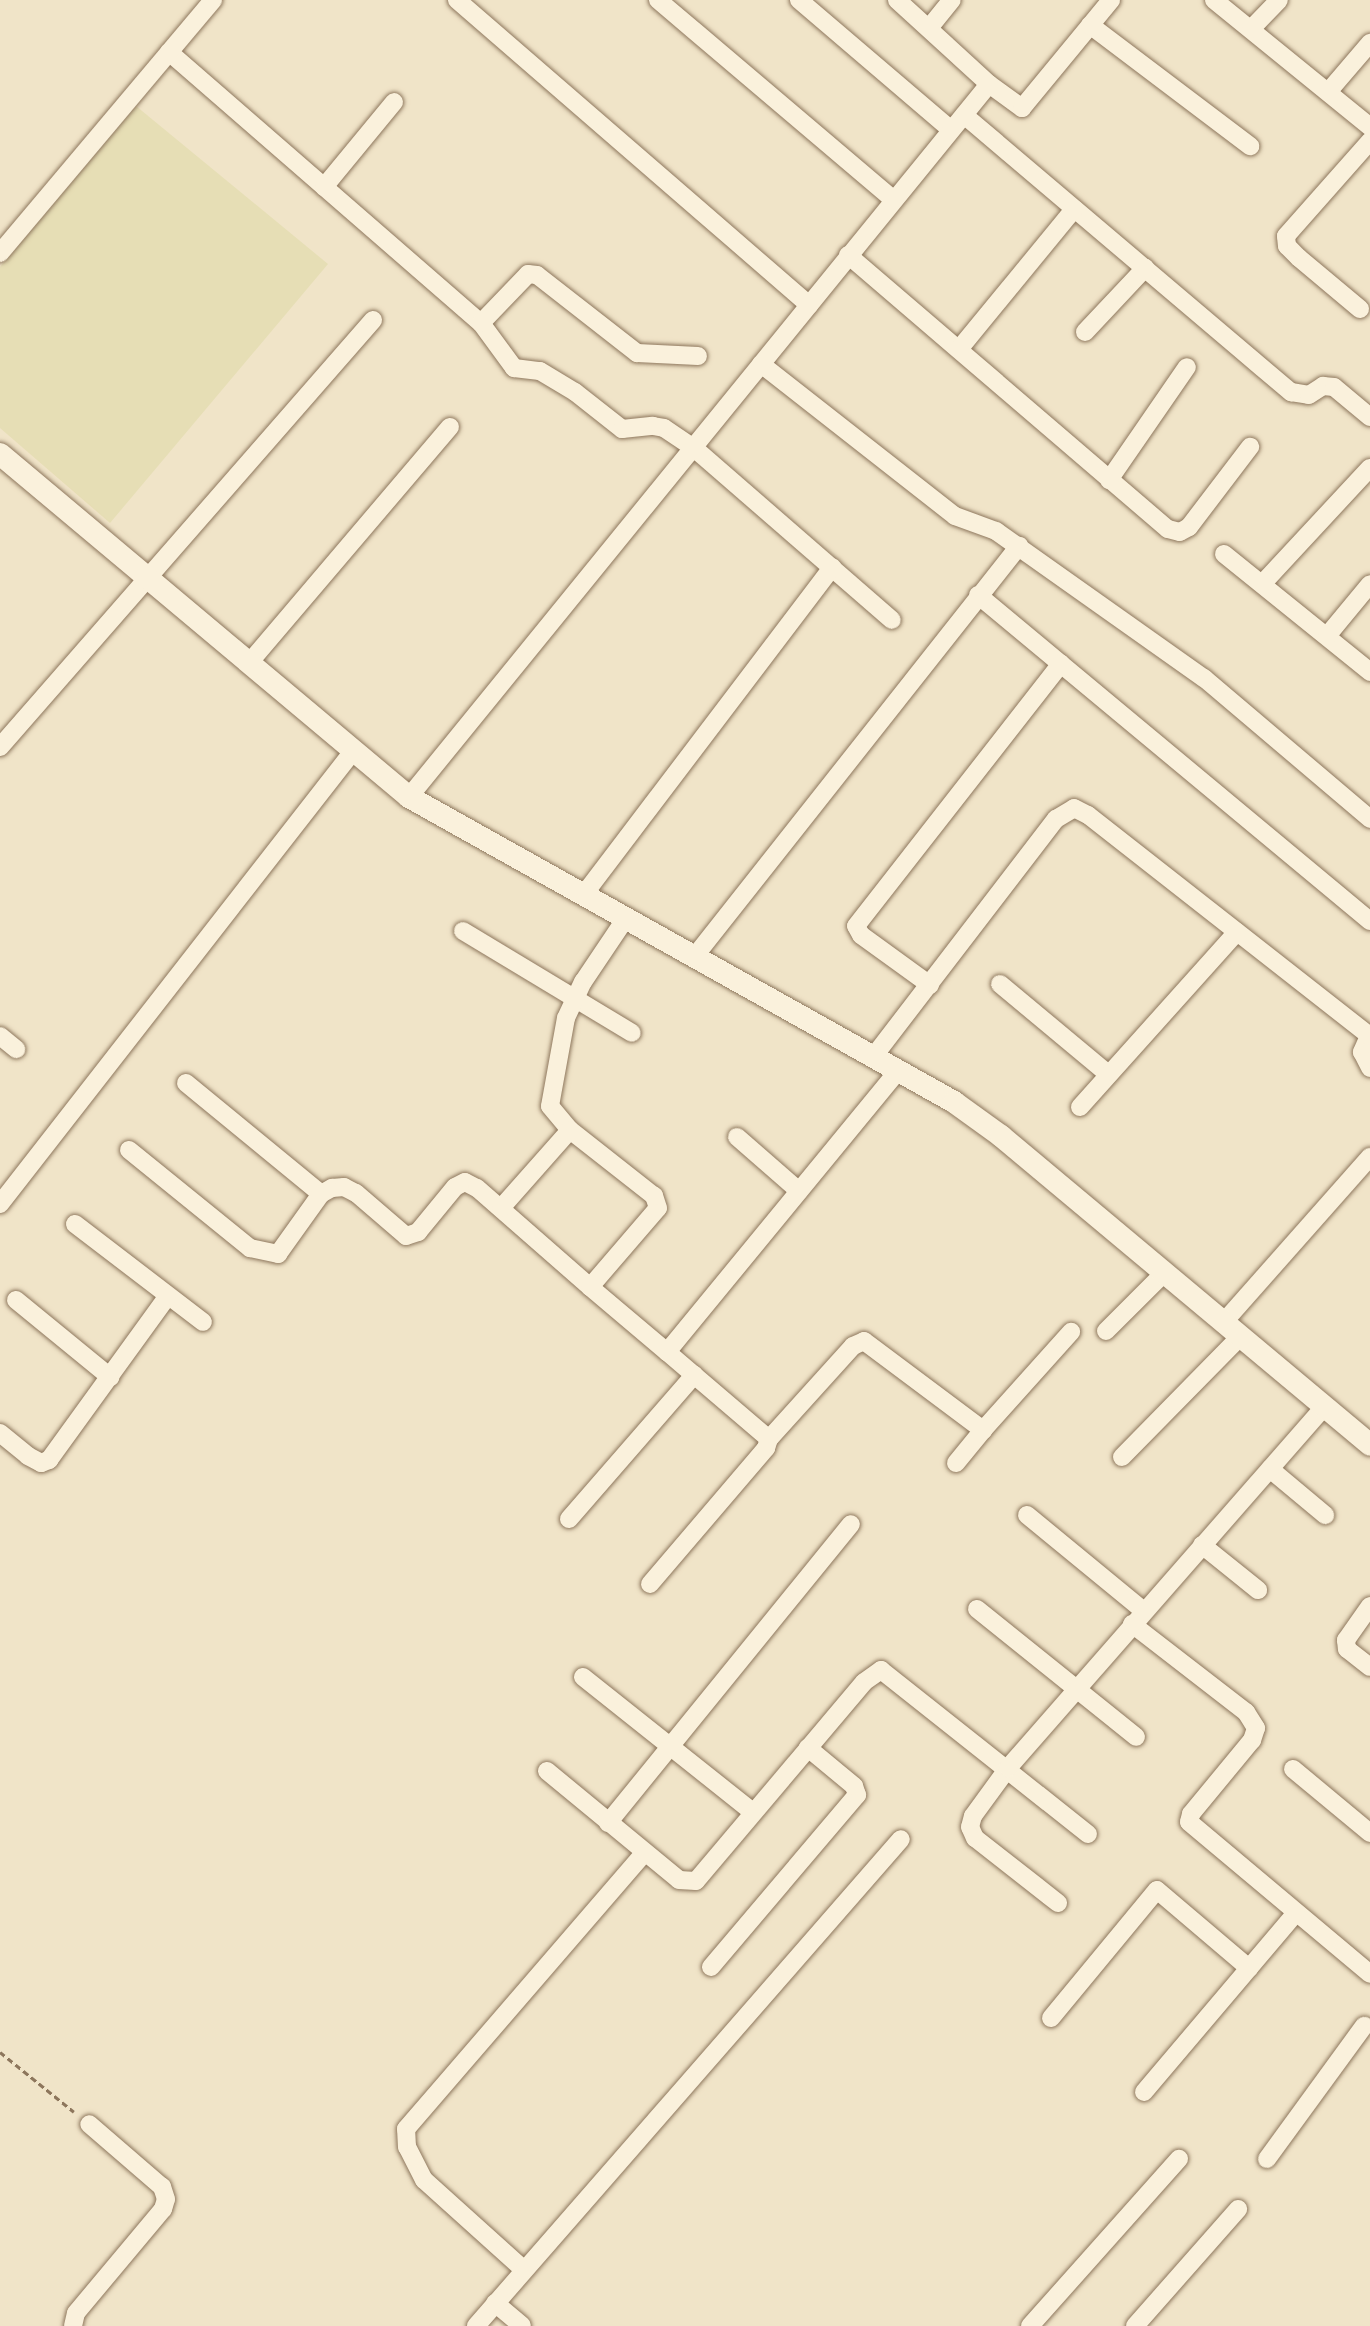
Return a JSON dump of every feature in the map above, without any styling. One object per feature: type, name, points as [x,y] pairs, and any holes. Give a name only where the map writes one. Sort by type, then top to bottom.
[{"type":"street","points":[[0,253],[213,0]]},
{"type":"street","points":[[457,0],[809,305]]},
{"type":"street","points":[[658,0],[894,200]]},
{"type":"street","points":[[799,0],[951,130]]},
{"type":"street","points":[[897,0],[989,84],[1022,108],[1111,0]]},
{"type":"street","points":[[929,28],[952,0]]},
{"type":"street","points":[[1214,0],[1370,127]]},
{"type":"street","points":[[1251,29],[1279,0]]},
{"type":"street","points":[[1090,25],[1250,146]]},
{"type":"street","points":[[1328,92],[1370,43]]},
{"type":"street","points":[[169,52],[481,323],[514,368],[540,371],[575,392],[622,429],[664,428],[694,448],[892,620]]},
{"type":"street","points":[[409,797],[989,84]]},
{"type":"street","points":[[324,187],[394,102]]},
{"type":"street","points":[[964,115],[1291,392],[1309,395],[1323,386],[1334,387],[1370,417]]},
{"type":"street","points":[[1360,309],[1299,258],[1287,246],[1286,236],[1370,141]]},
{"type":"street","points":[[960,348],[1074,209]]},
{"type":"street","points":[[848,255],[1168,529],[1180,532],[1189,527],[1250,447]]},
{"type":"street","points":[[1085,332],[1145,268]]},
{"type":"street","points":[[481,323],[528,274],[537,275],[637,353],[698,356]]},
{"type":"street","points":[[0,747],[145,576],[373,320]]},
{"type":"street","points":[[761,364],[955,516],[996,531],[1204,678],[1370,819]]},
{"type":"street","points":[[1109,480],[1187,367]]},
{"type":"street","points":[[249,663],[450,427]]},
{"type":"street","points":[[0,454],[409,797],[899,1070],[1001,1136],[1370,1444]]},
{"type":"street","points":[[1263,583],[1370,468]]},
{"type":"street","points":[[695,956],[1019,546]]},
{"type":"street","points":[[1224,554],[1370,672]]},
{"type":"street","points":[[585,893],[832,567]]},
{"type":"street","points":[[1327,636],[1370,584]]},
{"type":"street","points":[[978,595],[1370,921]]},
{"type":"street","points":[[930,985],[861,935],[856,926],[1061,664]]},
{"type":"street","points":[[0,1204],[354,750]]},
{"type":"street","points":[[874,1056],[1056,819],[1074,808],[1088,815],[1370,1035],[1362,1052],[1370,1068]]},
{"type":"street","points":[[590,1287],[656,1212],[657,1202],[570,1130],[550,1106],[550,1093],[560,1038],[574,998],[626,918]]},
{"type":"street","points":[[463,931],[632,1033]]},
{"type":"street","points":[[1080,1107],[1237,932]]},
{"type":"street","points":[[1000,984],[1108,1074]]},
{"type":"street","points":[[0,1036],[16,1049]]},
{"type":"street","points":[[667,1352],[899,1070]]},
{"type":"street","points":[[186,1083],[321,1194]]},
{"type":"street","points":[[501,1208],[570,1130]]},
{"type":"street","points":[[737,1137],[799,1191]]},
{"type":"street","points":[[129,1150],[250,1248],[278,1254],[321,1194],[344,1187],[406,1236],[418,1232],[455,1187],[465,1182],[501,1208],[769,1439]]},
{"type":"street","points":[[1122,1457],[1231,1330],[1370,1157]]},
{"type":"street","points":[[75,1224],[203,1322]]},
{"type":"street","points":[[1106,1331],[1164,1273]]},
{"type":"street","points":[[0,1433],[28,1456],[41,1463],[49,1460],[167,1297]]},
{"type":"street","points":[[16,1300],[110,1377]]},
{"type":"street","points":[[956,1463],[1071,1332]]},
{"type":"street","points":[[650,1584],[766,1448],[769,1439],[853,1346],[864,1341],[983,1430]]},
{"type":"street","points":[[569,1519],[694,1375]]},
{"type":"street","points":[[1058,1903],[975,1838],[970,1827],[973,1816],[1008,1768],[1324,1407]]},
{"type":"street","points":[[1270,1469],[1325,1515]]},
{"type":"street","points":[[1027,1515],[1253,1721],[1252,1740],[1191,1814],[1189,1822],[1370,1974]]},
{"type":"street","points":[[608,1823],[851,1524]]},
{"type":"street","points":[[1202,1545],[1258,1590]]},
{"type":"street","points":[[1370,1606],[1346,1640],[1347,1649],[1370,1667]]},
{"type":"street","points":[[977,1609],[1136,1737]]},
{"type":"street","points":[[547,1771],[679,1880],[696,1881],[864,1682],[881,1670],[1088,1834]]},
{"type":"street","points":[[583,1677],[753,1812]]},
{"type":"street","points":[[711,1967],[857,1795],[854,1786],[808,1748]]},
{"type":"street","points":[[1293,1769],[1370,1833]]},
{"type":"street","points":[[476,2326],[901,1839]]},
{"type":"street","points":[[523,2269],[424,2180],[407,2147],[406,2129],[644,1853]]},
{"type":"street","points":[[1051,2018],[1157,1890],[1249,1968]]},
{"type":"street","points":[[1144,2092],[1296,1913]]},
{"type":"street","points":[[1267,2159],[1368,2025]]},
{"type":"street","points":[[73,2326],[76,2313],[163,2209],[166,2199],[162,2187],[89,2124]]},
{"type":"street","points":[[1030,2326],[1179,2159]]},
{"type":"street","points":[[1135,2326],[1238,2209]]},
{"type":"street","points":[[495,2303],[522,2326]]},
{"type":"path","points":[[0,2052],[89,2124]]},
{"type":"shaded area","points":[[136,106],[328,264],[110,523],[0,428],[0,267]]}]
